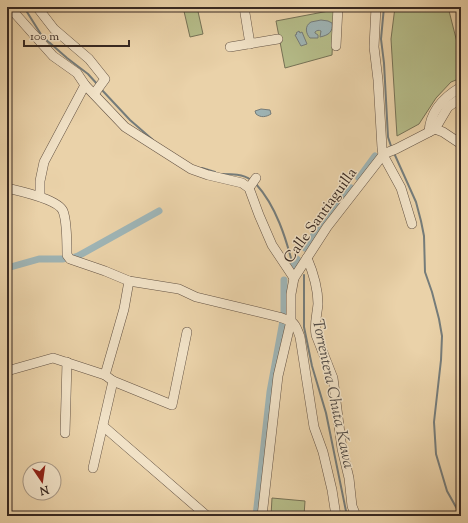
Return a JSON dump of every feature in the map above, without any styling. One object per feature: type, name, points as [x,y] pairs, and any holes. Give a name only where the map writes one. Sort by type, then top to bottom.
[{"type":"street","points":[[7,7],[11,9],[53,56],[77,73],[85,85],[125,127],[191,169],[208,176],[242,183],[253,183],[259,215],[272,245],[296,274]]},
{"type":"street","points":[[36,7],[54,29],[89,59],[105,79],[94,94]]},
{"type":"street","points":[[244,7],[250,44]]},
{"type":"street","points":[[336,46],[338,7]]},
{"type":"street","points":[[376,7],[374,47],[378,80],[382,148],[402,188],[412,224]]},
{"type":"street","points":[[230,47],[278,39]]},
{"type":"street","points":[[40,196],[40,181],[44,162],[85,85]]},
{"type":"street","points":[[432,130],[429,123],[433,114],[446,97],[461,87]]},
{"type":"street","points":[[384,154],[432,130],[448,107],[461,98]]},
{"type":"street","points":[[432,130],[443,132],[461,144]]},
{"type":"street","name":"Calle Santiaguilla","points":[[262,516],[278,376],[291,321],[291,294],[296,274],[327,227],[384,154]]},
{"type":"street","points":[[7,188],[40,196],[63,210],[67,254],[70,259],[130,281],[179,289],[196,297],[279,317],[291,321],[296,325],[300,337],[314,427],[323,452],[332,490],[336,516]]},
{"type":"street","points":[[306,259],[312,269],[316,284],[318,304],[314,328],[334,378],[342,449],[349,478],[352,506],[356,516]]},
{"type":"street","points":[[105,375],[124,309],[130,281]]},
{"type":"street","points":[[7,371],[53,358],[105,375],[113,381],[172,405],[187,332]]},
{"type":"street","points":[[65,433],[67,362]]},
{"type":"street","points":[[93,468],[113,381]]},
{"type":"street","points":[[103,426],[207,516]]},
{"type":"green space","points":[[183,7],[197,7],[203,34],[190,37]]},
{"type":"green space","points":[[395,7],[448,7],[461,58],[461,78],[451,82],[436,98],[419,124],[397,136],[391,39]]},
{"type":"green space","points":[[334,10],[332,55],[285,68],[276,21]]},
{"type":"green space","points":[[272,498],[305,501],[304,516],[271,516]]},
{"type":"shaded area","points":[[321,20],[332,23],[331,31],[320,37],[321,31],[319,30],[315,32],[318,35],[318,38],[310,38],[307,34],[307,26],[311,22]]},
{"type":"shaded area","points":[[299,31],[300,33],[302,32],[307,44],[301,46],[295,35]]},
{"type":"shaded area","points":[[261,109],[270,110],[271,114],[264,117],[256,114],[255,111]]},
{"type":"waterway","points":[[23,7],[42,36],[88,74],[98,85]]},
{"type":"waterway","points":[[384,7],[381,39],[384,63],[388,137],[392,149]]},
{"type":"waterway","points":[[101,89],[130,120],[153,140]]},
{"type":"waterway","points":[[394,153],[416,202],[424,236],[425,272],[432,292],[442,336],[441,360],[434,422],[436,454],[447,491],[461,516]]},
{"type":"waterway","points":[[359,178],[375,156]]},
{"type":"waterway","points":[[202,168],[215,172]]},
{"type":"waterway","points":[[221,174],[241,175],[251,180]]},
{"type":"waterway","points":[[256,184],[275,212],[287,244],[293,266]]},
{"type":"waterway","points":[[305,248],[329,213],[351,188]]},
{"type":"waterway","points":[[75,257],[159,211]]},
{"type":"waterway","points":[[7,268],[39,259],[63,259]]},
{"type":"waterway","name":"Torrentera Chuta Kawa","points":[[290,272],[297,259]]},
{"type":"waterway","name":"Torrentera Chuta Kawa","points":[[304,275],[304,327],[312,366],[326,413],[347,516]]},
{"type":"waterway","points":[[284,280],[284,311]]},
{"type":"waterway","points":[[256,516],[270,392],[283,321]]}]
